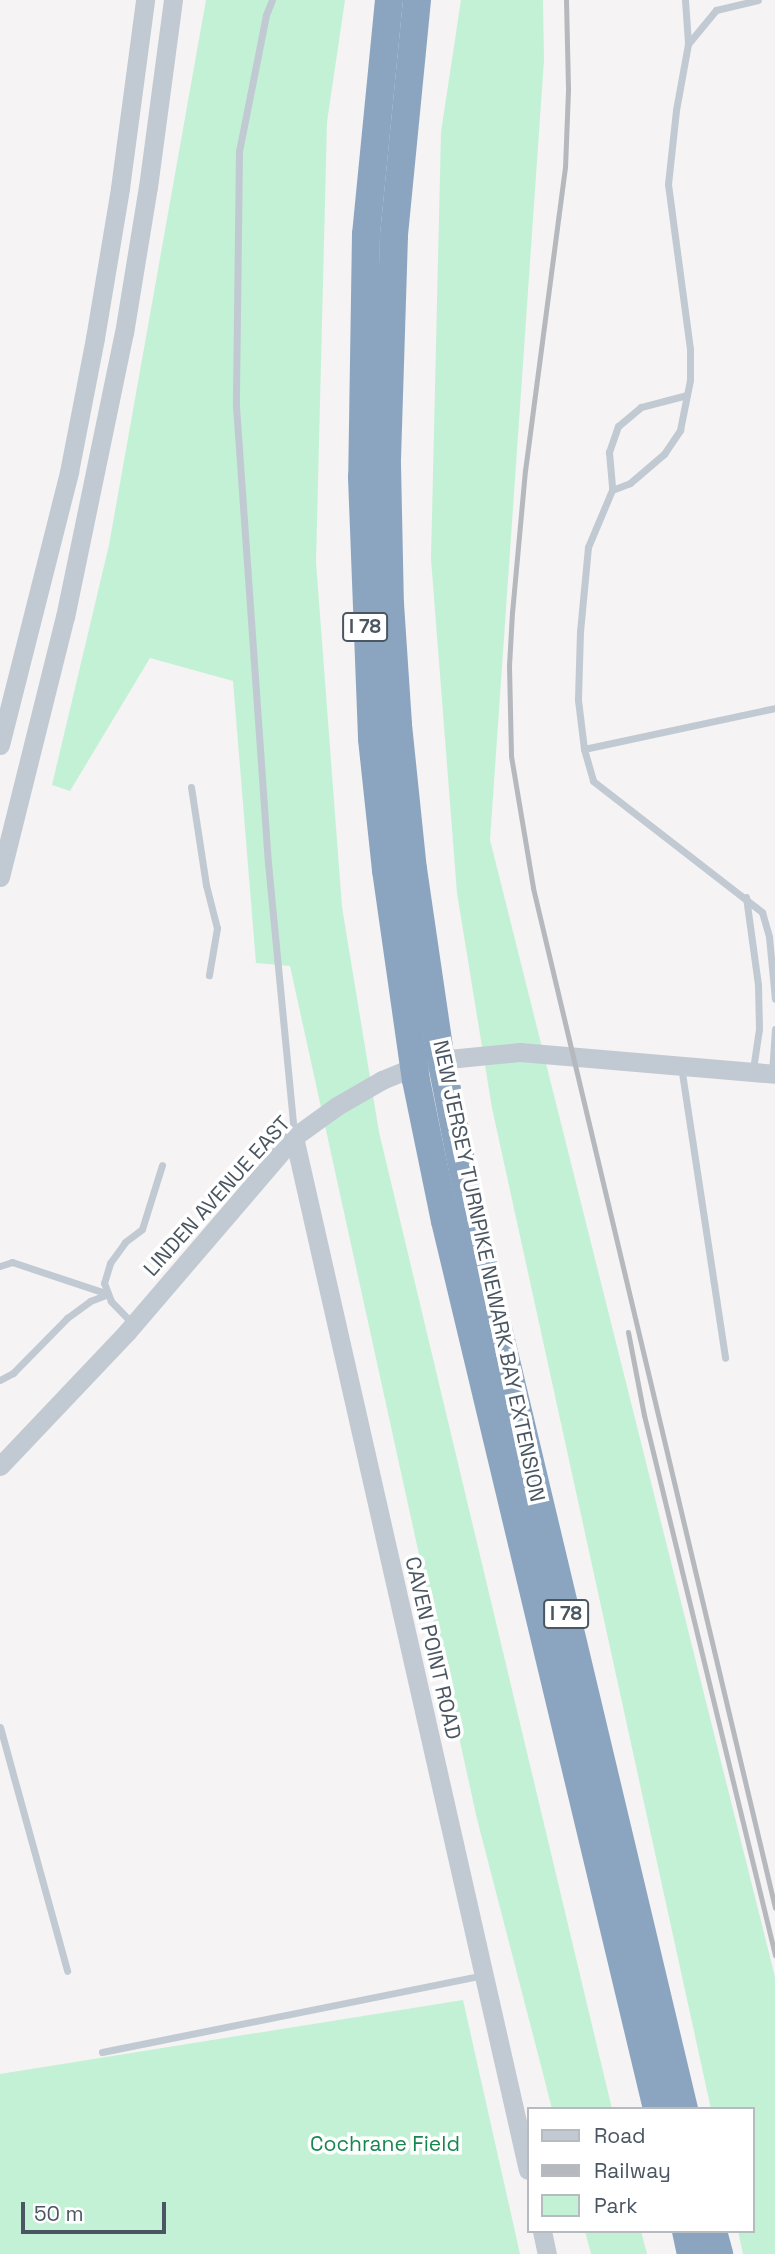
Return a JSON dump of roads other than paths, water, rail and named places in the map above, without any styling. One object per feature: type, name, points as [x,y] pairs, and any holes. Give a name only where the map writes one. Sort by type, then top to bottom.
[{"type":"highway","name":"NEW JERSEY TURNPIKE NEWARK BAY EXTENSION","points":[[389,0],[366,234],[362,464],[365,615],[373,752],[439,1122],[657,2107]]},
{"type":"highway","name":"NEW JERSEY TURNPIKE NEWARK BAY EXTENSION","points":[[417,0],[394,236],[387,465],[390,604],[419,1014]]},
{"type":"highway","name":"NEW JERSEY TURNPIKE NEWARK BAY EXTENSION","points":[[439,1122],[483,1265],[684,2107]]},
{"type":"highway","points":[[686,2233],[691,2254]]},
{"type":"highway","points":[[714,2233],[719,2254]]},
{"type":"street","points":[[0,745],[71,459],[120,188],[145,0]]},
{"type":"street","points":[[0,877],[65,617],[124,333],[148,187],[173,0]]},
{"type":"street","name":"LINDEN AVENUE EAST","points":[[0,1466],[133,1325],[294,1137],[370,1087],[428,1060],[520,1052],[766,1074]]},
{"type":"street","name":"CAVEN POINT ROAD","points":[[294,1137],[526,2161]]},
{"type":"street","points":[[542,2233],[547,2254]]},
{"type":"lane","points":[[272,0],[266,15],[239,151],[236,405],[268,863],[294,1137]]},
{"type":"lane","points":[[612,491],[630,483],[664,454],[680,430],[687,395],[690,349],[668,184],[676,110],[688,44],[685,0]]},
{"type":"lane","points":[[688,44],[716,10],[757,0]]},
{"type":"lane","points":[[687,395],[641,407],[618,426],[609,453],[612,491],[588,547],[578,700],[584,749],[593,781],[762,912],[769,937],[775,999]]},
{"type":"lane","points":[[584,749],[775,708]]},
{"type":"lane","points":[[191,787],[206,885],[217,928],[209,975]]},
{"type":"lane","points":[[745,897],[758,985],[759,1030],[766,1074]]},
{"type":"lane","points":[[766,1074],[775,1030]]},
{"type":"lane","points":[[680,1065],[725,1358]]},
{"type":"lane","points":[[133,1325],[111,1301],[104,1283],[110,1263],[125,1242],[142,1229],[162,1165]]},
{"type":"lane","points":[[0,1266],[12,1262],[108,1294]]},
{"type":"lane","points":[[0,1380],[13,1373],[67,1318],[90,1301],[108,1294]]},
{"type":"lane","points":[[0,1727],[67,1971]]},
{"type":"lane","points":[[102,2052],[484,1975]]},
{"type":"railway","points":[[566,0],[568,90],[565,167],[525,470],[509,666],[511,756],[533,888],[775,1908]]},
{"type":"railway","points":[[628,1332],[644,1415],[775,1955]]},
{"type":"park label","name":"Cochrane Field","points":[[385,2144]]}]
